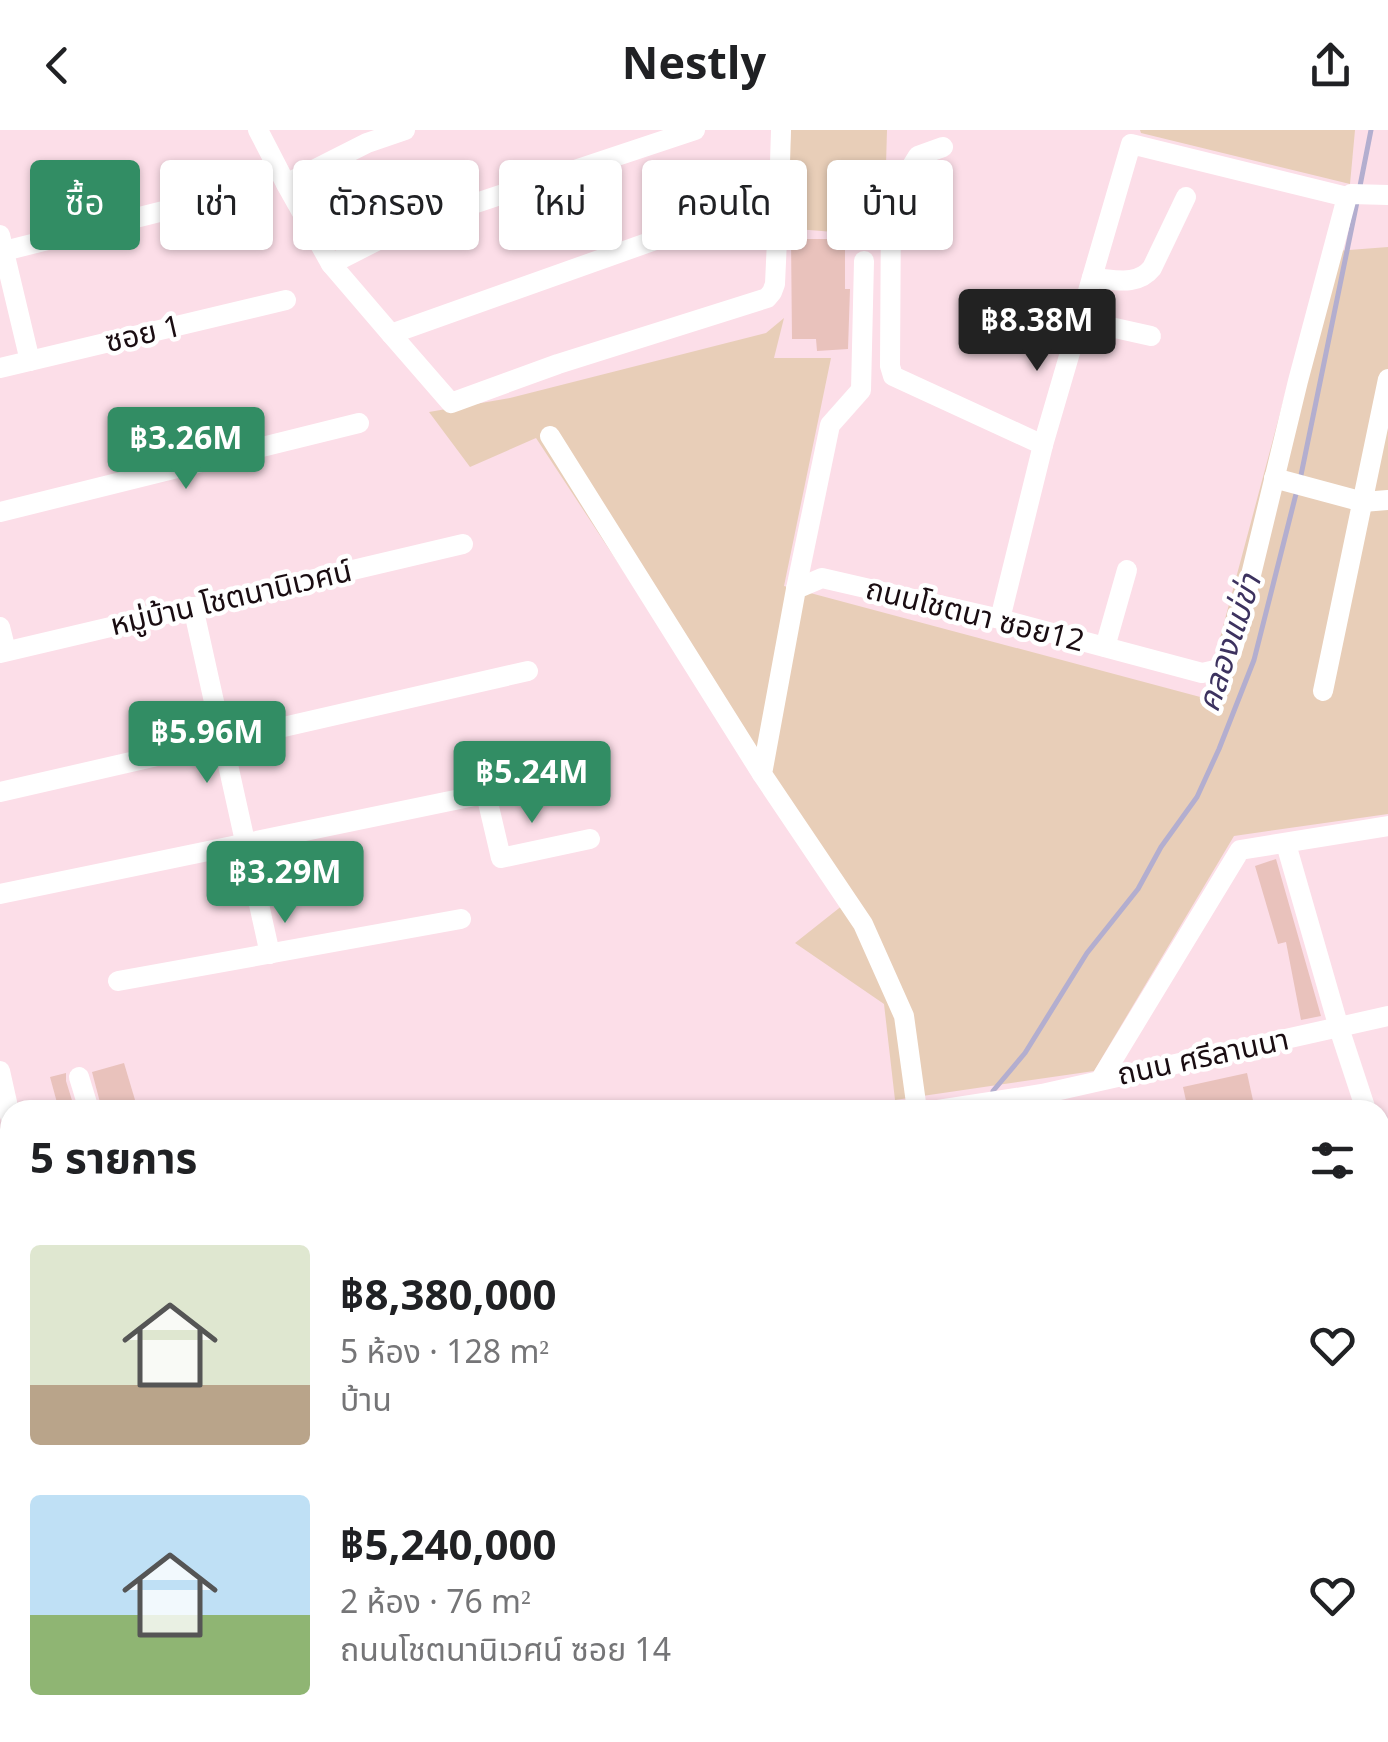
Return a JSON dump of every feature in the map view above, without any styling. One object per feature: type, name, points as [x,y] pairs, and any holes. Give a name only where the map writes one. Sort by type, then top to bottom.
[{"type":"street","points":[[258,130],[331,264],[451,403],[558,364],[767,298],[775,284],[777,250]]},
{"type":"street","points":[[286,184],[367,143],[405,130]]},
{"type":"street","points":[[331,264],[404,227],[695,130]]},
{"type":"street","points":[[780,160],[781,130]]},
{"type":"street","points":[[1000,620],[1042,445],[1131,144],[1355,196],[1388,195]]},
{"type":"street","points":[[944,147],[918,156],[891,205],[893,376],[1042,445]]},
{"type":"street","name":"ถนนโชตนา ซอย12","points":[[796,590],[822,578],[1202,673],[1224,668],[1280,479],[1355,196]]},
{"type":"street","points":[[1092,278],[1144,278],[1186,197]]},
{"type":"street","points":[[30,361],[1,246],[160,209]]},
{"type":"street","points":[[390,334],[642,245]]},
{"type":"street","points":[[762,774],[830,426],[861,390],[864,260]]},
{"type":"street","name":"ซอย 1","points":[[0,368],[286,300]]},
{"type":"street","points":[[1079,320],[1151,336]]},
{"type":"street","points":[[1323,691],[1388,379]]},
{"type":"street","points":[[0,512],[359,423]]},
{"type":"street","points":[[550,436],[762,774],[863,924],[904,1016],[917,1100]]},
{"type":"street","points":[[1280,479],[1363,502],[1388,500]]},
{"type":"street","name":"หมู่บ้าน โชตนานิเวศน์","points":[[3,652],[462,544]]},
{"type":"street","points":[[1105,647],[1127,570]]},
{"type":"street","points":[[193,607],[270,954]]},
{"type":"street","points":[[0,627],[3,652]]},
{"type":"street","points":[[0,792],[528,671]]},
{"type":"street","points":[[0,894],[571,776]]},
{"type":"street","points":[[486,794],[501,858],[590,838]]},
{"type":"street","points":[[1101,1079],[1240,850],[1388,826]]},
{"type":"street","points":[[1286,844],[1363,1100]]},
{"type":"street","points":[[118,982],[461,919]]},
{"type":"street","name":"ถนน ศรีลานนา","points":[[1049,1100],[1101,1079],[1388,1016]]},
{"type":"street","points":[[0,1072],[6,1100]]},
{"type":"street","points":[[80,1077],[86,1100]]},
{"type":"shaded area","points":[[791,130],[887,130],[886,160],[827,160],[827,231],[807,230],[807,160],[789,160]]},
{"type":"shaded area","points":[[1140,130],[1355,130],[1350,184],[1141,133]]},
{"type":"shaded area","points":[[1388,247],[1388,814],[1234,836],[1094,1071],[895,1100],[884,1004],[795,943],[843,905],[536,438],[470,467],[429,412],[510,398],[766,333],[784,318],[774,358],[831,358],[784,586],[1204,698],[1323,252]]},
{"type":"building","points":[[807,239],[827,239],[827,250],[845,250],[845,289],[850,289],[848,349],[817,351],[816,339],[792,339],[791,250],[807,250]]},
{"type":"building","points":[[1276,859],[1321,1016],[1301,1020],[1286,942],[1278,944],[1255,866]]},
{"type":"building","points":[[124,1063],[135,1100],[99,1100],[92,1072]]},
{"type":"building","points":[[66,1073],[72,1100],[56,1100],[50,1077]]},
{"type":"building","points":[[1247,1073],[1253,1100],[1186,1100],[1183,1087]]},
{"type":"waterway","name":"คลองแม่ข่า","points":[[1359,191],[1371,130]]},
{"type":"waterway","name":"คลองแม่ข่า","points":[[1300,480],[1357,202]]},
{"type":"waterway","name":"คลองแม่ข่า","points":[[992,1098],[993,1091],[1025,1053],[1087,953],[1138,889],[1161,847],[1197,797],[1254,660],[1297,490]]}]
